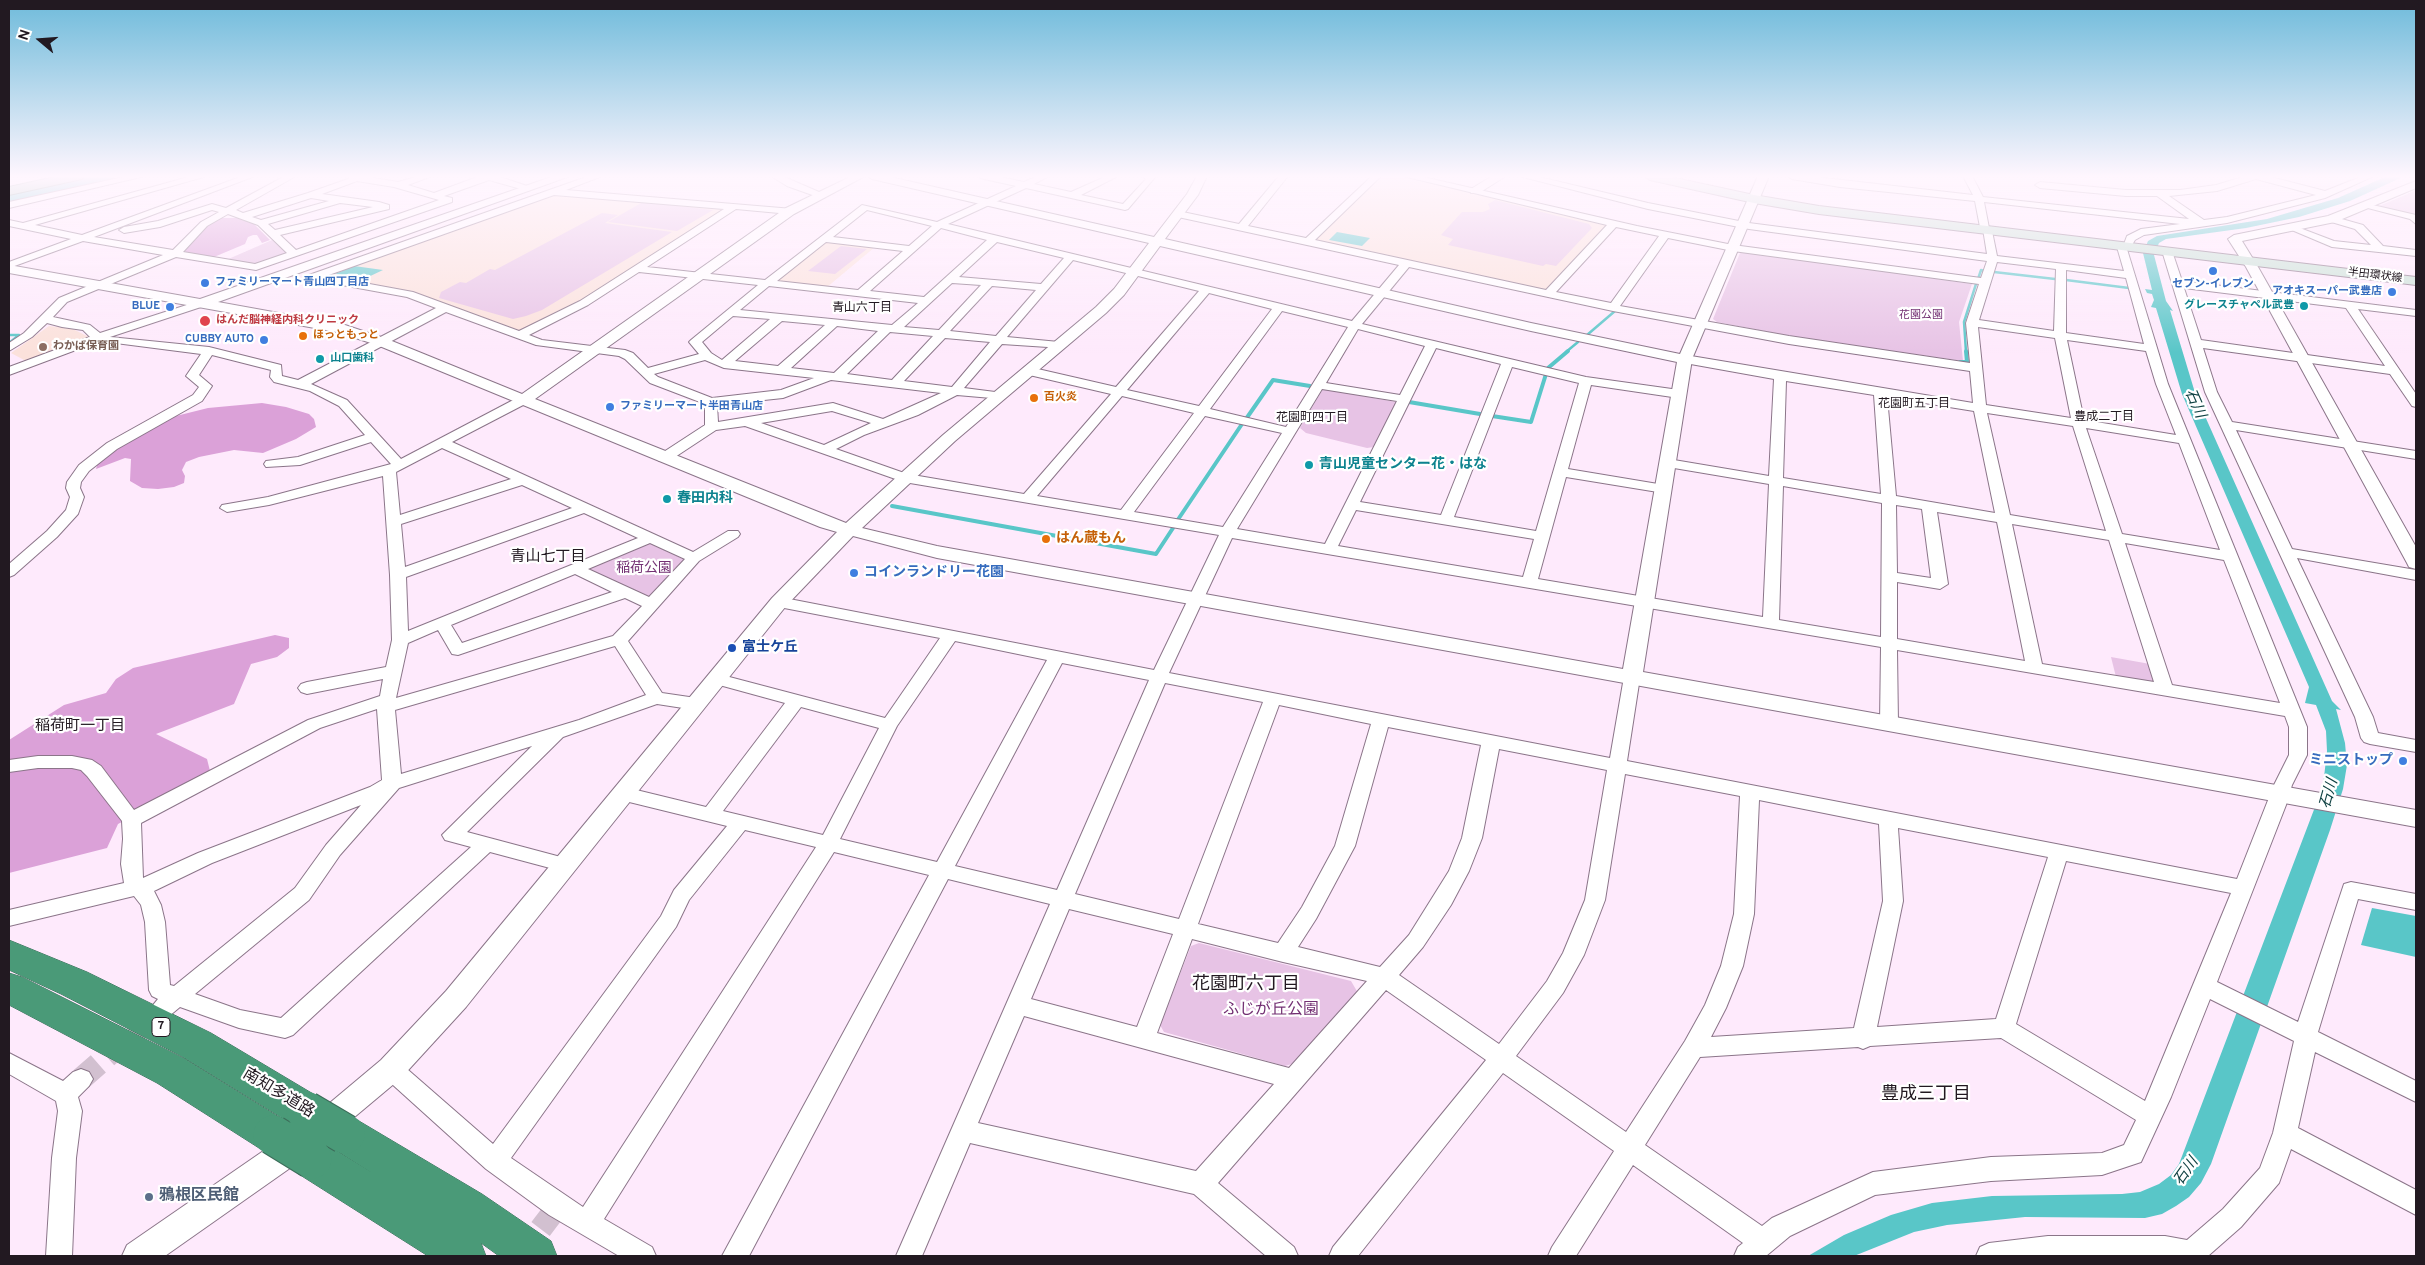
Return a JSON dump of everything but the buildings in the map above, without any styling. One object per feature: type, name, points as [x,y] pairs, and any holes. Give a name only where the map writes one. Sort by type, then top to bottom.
[{"type":"highway","name":"南知多道路","points":[[9,954],[74,983],[197,1045],[467,1208],[535,1256]]},
{"type":"highway","points":[[9,988],[171,1071],[436,1236],[464,1256]]},
{"type":"main road","name":"半田環状線","points":[[2040,235],[2167,251],[2416,277]]},
{"type":"main road","name":"半田環状線","points":[[2247,259],[2416,281]]},
{"type":"street","points":[[67,235],[256,266],[349,235]]},
{"type":"street","points":[[9,265],[90,235]]},
{"type":"street","points":[[9,348],[31,332],[63,300],[176,253],[193,235]]},
{"type":"street","points":[[273,235],[294,254]]},
{"type":"street","points":[[9,371],[100,337],[203,303],[395,235]]},
{"type":"street","points":[[429,235],[312,277],[409,294],[540,342],[629,356],[654,380],[710,402],[783,394],[832,377],[925,300],[995,238]]},
{"type":"street","points":[[520,335],[584,303],[690,235]]},
{"type":"street","points":[[227,508],[269,501],[394,468],[522,400],[756,235]]},
{"type":"street","points":[[828,235],[695,342],[707,356],[724,364],[999,396]]},
{"type":"street","points":[[861,293],[928,235]]},
{"type":"street","points":[[983,235],[1586,381],[1679,394]]},
{"type":"street","points":[[1131,235],[1606,344],[1780,376],[2184,440]]},
{"type":"street","points":[[138,1256],[281,1158],[352,1104],[391,1069],[456,999],[779,602],[849,530],[904,478],[1102,310],[1162,235]]},
{"type":"street","points":[[1280,235],[1613,308],[1789,340],[1976,368]]},
{"type":"street","points":[[1309,241],[1315,235]]},
{"type":"street","points":[[1549,293],[1603,235]]},
{"type":"street","points":[[1665,235],[1733,248],[1985,282]]},
{"type":"street","points":[[1613,308],[1665,235]]},
{"type":"street","points":[[1342,1256],[1531,1021],[1555,987],[1585,927],[1595,900],[1600,873],[1685,359],[1738,235]]},
{"type":"street","points":[[1810,235],[1884,246],[2130,275]]},
{"type":"street","points":[[1987,235],[1993,258],[1972,323],[1980,408],[2035,668]]},
{"type":"street","points":[[1747,1256],[1781,1226],[1873,1184],[1991,1169],[2102,1164],[2132,1154],[2150,1116],[2298,755],[2298,727],[2162,384],[2130,275],[2128,245],[2131,238],[2136,235]]},
{"type":"street","points":[[2248,235],[2234,239],[2303,358],[2416,563]]},
{"type":"street","points":[[2310,235],[2332,244],[2416,253]]},
{"type":"street","points":[[2367,235],[2380,249]]},
{"type":"street","points":[[823,239],[912,249]]},
{"type":"street","points":[[1884,246],[1886,270]]},
{"type":"street","points":[[2167,251],[2211,392],[2364,717],[2370,738],[2416,746]]},
{"type":"street","points":[[824,450],[882,423],[914,412],[955,391],[1071,256]]},
{"type":"street","points":[[909,1256],[1159,676],[1227,533],[1355,325],[1406,263]]},
{"type":"street","points":[[2061,267],[2060,336],[2078,423],[2165,689]]},
{"type":"street","points":[[9,269],[332,326],[382,342],[780,505],[849,530],[936,552],[2416,820]]},
{"type":"street","points":[[637,269],[925,300]]},
{"type":"street","points":[[948,279],[1043,287]]},
{"type":"street","points":[[895,384],[990,283]]},
{"type":"street","points":[[2178,284],[2416,313]]},
{"type":"street","points":[[1027,499],[1207,289]]},
{"type":"street","points":[[2350,305],[2416,403]]},
{"type":"street","points":[[301,384],[447,307]]},
{"type":"street","points":[[1124,516],[1279,307]]},
{"type":"street","points":[[731,312],[1059,346]]},
{"type":"street","points":[[724,364],[780,317]]},
{"type":"street","points":[[45,318],[62,324],[86,326],[100,337],[134,344],[208,351],[277,368],[276,376],[278,379],[301,384],[343,403],[373,437],[394,468],[393,522],[398,575],[400,640],[387,703],[392,784],[333,850],[302,894],[167,1003]]},
{"type":"street","points":[[780,371],[834,323]]},
{"type":"street","points":[[1972,323],[2151,348]]},
{"type":"street","points":[[9,332],[31,332]]},
{"type":"street","points":[[2196,343],[2395,371]]},
{"type":"street","points":[[1329,550],[1432,344]]},
{"type":"street","points":[[9,572],[52,534],[73,510],[77,497],[73,488],[74,482],[84,468],[112,446],[198,398],[206,386],[192,376],[208,351]]},
{"type":"street","points":[[646,372],[707,356]]},
{"type":"street","points":[[1446,520],[1508,362]]},
{"type":"street","points":[[1030,371],[1288,432]]},
{"type":"street","points":[[1771,624],[1780,376]]},
{"type":"street","points":[[1529,583],[1586,381]]},
{"type":"street","points":[[1317,385],[1405,398]]},
{"type":"street","points":[[1880,392],[1889,500],[1889,724]]},
{"type":"street","points":[[710,402],[712,427]]},
{"type":"street","points":[[664,458],[712,427],[833,408],[882,423]]},
{"type":"street","points":[[747,422],[904,478],[2292,711]]},
{"type":"street","points":[[2226,425],[2416,455]]},
{"type":"street","points":[[270,464],[300,461],[373,437]]},
{"type":"street","points":[[442,443],[694,558]]},
{"type":"street","points":[[1668,463],[2230,556]]},
{"type":"street","points":[[1561,472],[1664,489]]},
{"type":"street","points":[[393,522],[523,480]]},
{"type":"street","points":[[1351,505],[1542,536]]},
{"type":"street","points":[[1889,576],[1940,584],[1929,507]]},
{"type":"street","points":[[398,575],[584,508]]},
{"type":"street","points":[[131,820],[314,724],[619,640],[694,558],[734,534]]},
{"type":"street","points":[[400,640],[650,538]]},
{"type":"street","points":[[2286,552],[2416,575]]},
{"type":"street","points":[[576,568],[651,604]]},
{"type":"street","points":[[442,623],[458,650],[626,592]]},
{"type":"street","points":[[779,602],[2244,888]]},
{"type":"street","points":[[587,1223],[828,844],[889,726],[950,636]]},
{"type":"street","points":[[619,640],[656,698]]},
{"type":"street","points":[[735,1256],[1057,657]]},
{"type":"street","points":[[306,688],[395,671]]},
{"type":"street","points":[[718,679],[889,726]]},
{"type":"street","points":[[9,918],[151,884],[205,858],[377,792],[392,784],[556,733],[656,698],[696,704]]},
{"type":"street","points":[[1144,1038],[1273,699]]},
{"type":"street","points":[[710,815],[796,701]]},
{"type":"street","points":[[1283,953],[1314,906],[1345,846],[1381,720]]},
{"type":"street","points":[[556,733],[452,835],[565,865]]},
{"type":"street","points":[[1201,1184],[1416,941],[1444,900],[1459,871],[1472,838],[1491,741]]},
{"type":"street","points":[[9,766],[55,762],[86,764],[94,771],[131,820],[134,839],[131,864],[133,881],[140,887],[151,905],[155,922],[160,990],[167,1003],[285,1028],[486,845]]},
{"type":"street","points":[[1561,1256],[1693,1048],[1715,1008],[1734,958],[1744,914],[1750,792]]},
{"type":"street","points":[[624,794],[1385,976],[1763,1242]]},
{"type":"street","points":[[1863,1039],[1894,901],[1888,819]]},
{"type":"street","points":[[495,1161],[669,921],[681,896],[740,822]]},
{"type":"street","points":[[2004,1028],[2059,852]]},
{"type":"street","points":[[1989,1256],[2048,1249],[2165,1249],[2192,1255],[2232,1218],[2270,1175],[2285,1133],[2305,1045],[2299,1033],[2351,890],[2416,902]]},
{"type":"street","points":[[2203,985],[2416,1092]]},
{"type":"street","points":[[1018,1005],[1293,1079]]},
{"type":"street","points":[[1693,1048],[1863,1039],[2004,1028],[2150,1116]]},
{"type":"street","points":[[9,1063],[73,1086],[64,1158],[59,1256]]},
{"type":"street","points":[[391,1069],[495,1161],[558,1206],[643,1256]]},
{"type":"street","points":[[964,1131],[1201,1184],[1285,1256]]},
{"type":"street","points":[[2285,1133],[2416,1203]]},
{"type":"shaded area","points":[[199,235],[253,235],[248,237],[245,244],[214,257],[183,253]]},
{"type":"shaded area","points":[[257,235],[265,235],[270,240],[262,243]]},
{"type":"shaded area","points":[[433,235],[684,235],[581,302],[519,331],[414,292],[321,276]]},
{"type":"shaded area","points":[[1321,235],[1600,235],[1549,289],[1543,290],[1318,241],[1317,239]]},
{"type":"shaded area","points":[[823,242],[875,247],[826,288],[773,281]]},
{"type":"shaded area","name":"わかば保育園","points":[[49,326],[73,329],[89,337],[26,361],[11,353]]},
{"type":"shaded area","points":[[262,403],[286,407],[309,414],[314,419],[316,427],[296,439],[263,453],[234,450],[199,457],[186,462],[182,470],[185,476],[184,483],[174,487],[142,488],[130,481],[131,459],[125,458],[96,469],[98,462],[116,448],[172,417],[208,408]]},
{"type":"shaded area","points":[[275,635],[289,638],[289,648],[277,657],[251,664],[234,704],[156,734],[207,759],[211,775],[118,824],[107,848],[9,873],[9,740],[64,705],[106,693],[116,679],[133,668]]},
{"type":"green space","points":[[561,235],[667,235],[542,310],[526,316],[513,319],[439,298],[441,292],[460,282],[466,283],[490,269],[495,270]]},
{"type":"green space","points":[[1441,235],[1585,235],[1556,266],[1546,264],[1543,266],[1448,245],[1453,239]]},
{"type":"green space","points":[[272,240],[287,253],[255,265],[226,260]]},
{"type":"green space","points":[[841,246],[867,249],[835,274],[808,271]]},
{"type":"green space","name":"花園公園","points":[[1746,252],[1972,284],[1959,322],[1963,361],[1795,337],[1717,322],[1713,319],[1740,253]]},
{"type":"green space","points":[[1323,389],[1396,402],[1374,447],[1367,448],[1306,433],[1300,428]]},
{"type":"green space","name":"稲荷公園","points":[[644,544],[651,544],[683,559],[684,562],[654,594],[644,597],[588,570],[590,567]]},
{"type":"green space","points":[[2111,657],[2150,664],[2155,682],[2151,683],[2116,677]]},
{"type":"green space","name":"ふじが丘公園","points":[[1199,943],[1351,981],[1358,993],[1295,1063],[1285,1066],[1164,1032],[1160,1025],[1191,946]]},
{"type":"water","points":[[1334,235],[1354,235],[1370,238],[1362,246],[1329,240]]},
{"type":"water","name":"石川","points":[[2195,235],[2166,239],[2159,243],[2154,255],[2166,301],[2173,311],[2170,310],[2196,396],[2332,701],[2341,710],[2336,709],[2345,743],[2347,765],[2343,789],[2330,830],[2211,1164],[2201,1183],[2189,1197],[2162,1214],[2145,1218],[2025,1217],[1947,1225],[1914,1232],[1854,1256],[1808,1256],[1844,1235],[1891,1215],[1932,1203],[1992,1196],[2122,1194],[2140,1192],[2159,1184],[2171,1175],[2179,1164],[2323,786],[2327,751],[2326,731],[2316,705],[2305,703],[2309,687],[2182,394],[2156,308],[2151,307],[2154,300],[2152,294],[2147,293],[2145,289],[2152,290],[2143,253],[2148,241],[2157,236]]},
{"type":"water","points":[[354,266],[383,270],[364,279],[335,274]]},
{"type":"water","points":[[2372,908],[2416,916],[2416,957],[2361,945]]},
{"type":"waterway","points":[[1978,279],[1981,270],[1984,271]]},
{"type":"waterway","points":[[1994,272],[2055,279]]},
{"type":"waterway","points":[[2066,280],[2129,288]]},
{"type":"waterway","points":[[1966,352],[1964,322],[1976,284]]},
{"type":"waterway","points":[[1587,335],[1615,311]]},
{"type":"waterway","points":[[9,335],[19,335],[9,343]]},
{"type":"waterway","points":[[1566,352],[1578,342]]},
{"type":"waterway","points":[[1548,368],[1568,351]]},
{"type":"waterway","points":[[1960,362],[1967,362],[1966,351]]},
{"type":"waterway","points":[[1492,416],[1531,422],[1546,374]]},
{"type":"waterway","points":[[1246,419],[1273,380],[1310,386]]},
{"type":"waterway","points":[[1409,402],[1480,414]]},
{"type":"waterway","points":[[1177,521],[1242,424]]},
{"type":"waterway","points":[[892,506],[1156,554],[1173,528]]},
{"type":"tunnel","points":[[81,1079],[151,1018]]},
{"type":"tunnel","points":[[520,1256],[558,1206]]},
{"type":"place","name":"セブン-イレブン","points":[[2213,271]]},
{"type":"place","name":"ファミリーマート青山四丁目店","points":[[205,283]]},
{"type":"place","name":"アオキスーパー武豊店","points":[[2392,292]]},
{"type":"place","name":"グレースチャペル武豊","points":[[2304,306]]},
{"type":"place","name":"BLUE","points":[[170,307]]},
{"type":"place","name":"はんだ脳神経内科クリニック","points":[[205,321]]},
{"type":"place","name":"ほっともっと","points":[[303,336]]},
{"type":"place","name":"CUBBY AUTO","points":[[264,340]]},
{"type":"place","name":"わかば保育園","points":[[43,347]]},
{"type":"place","name":"山口歯科","points":[[320,359]]},
{"type":"place","name":"百火炎","points":[[1034,398]]},
{"type":"place","name":"ファミリーマート半田青山店","points":[[610,407]]},
{"type":"place","name":"青山児童センター花・はな","points":[[1309,465]]},
{"type":"place","name":"春田内科","points":[[667,499]]},
{"type":"place","name":"はん蔵もん","points":[[1046,539]]},
{"type":"place","name":"コインランドリー花園","points":[[854,573]]},
{"type":"place","name":"富士ケ丘","points":[[732,648]]},
{"type":"place","name":"ミニストップ","points":[[2403,761]]},
{"type":"place","name":"鴉根区民館","points":[[149,1197]]},
{"type":"district","name":"青山六丁目","points":[[862,309]]},
{"type":"district","name":"花園町五丁目","points":[[1914,405]]},
{"type":"district","name":"豊成二丁目","points":[[2104,418]]},
{"type":"district","name":"花園町四丁目","points":[[1312,419]]},
{"type":"district","name":"青山七丁目","points":[[548,558]]},
{"type":"district","name":"稲荷町一丁目","points":[[80,727]]},
{"type":"district","name":"花園町六丁目","points":[[1246,985]]},
{"type":"district","name":"豊成三丁目","points":[[1926,1095]]}]
